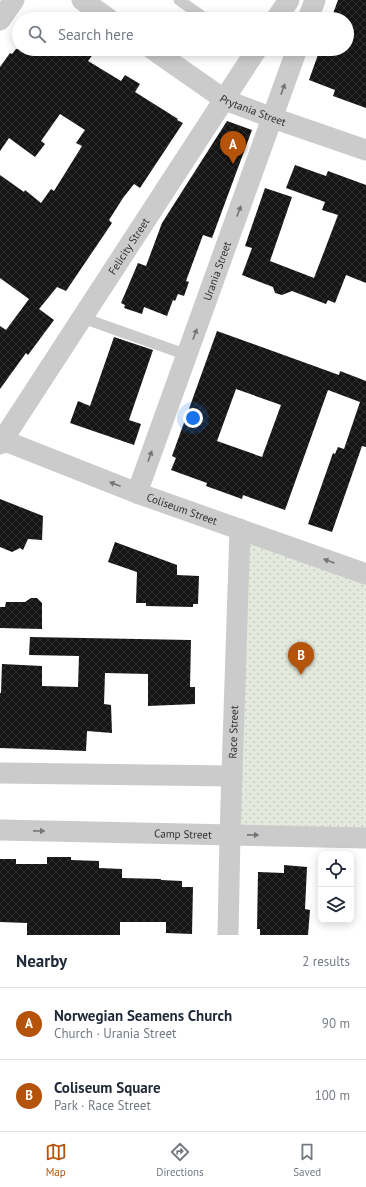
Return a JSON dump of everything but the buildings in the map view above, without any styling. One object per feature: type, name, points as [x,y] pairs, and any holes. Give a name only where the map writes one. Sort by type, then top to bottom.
[{"type":"street","points":[[0,20],[14,0]]},
{"type":"street","points":[[82,0],[99,12]]},
{"type":"street","points":[[311,12],[315,0]]},
{"type":"street","name":"Prytania Street","points":[[162,56],[225,100],[366,150]]},
{"type":"street","name":"Felicity Street","points":[[1,441],[225,100],[251,56]]},
{"type":"street","name":"Urania Street","points":[[137,493],[295,56]]},
{"type":"street","name":"Coliseum Street","points":[[1,441],[137,493],[366,574]]},
{"type":"street","name":"Race Street","points":[[228,935],[240,529]]},
{"type":"street","points":[[0,773],[232,776]]},
{"type":"street","name":"Camp Street","points":[[0,830],[366,838]]},
{"type":"lane","points":[[179,0],[196,12]]},
{"type":"lane","points":[[83,318],[187,355]]},
{"type":"shaded area","points":[[240,529],[366,574],[366,838],[230,835]]},
{"type":"place","name":"Norwegian Seamens Church","points":[[233,164]]},
{"type":"place","name":"Coliseum Square","points":[[301,675]]}]
